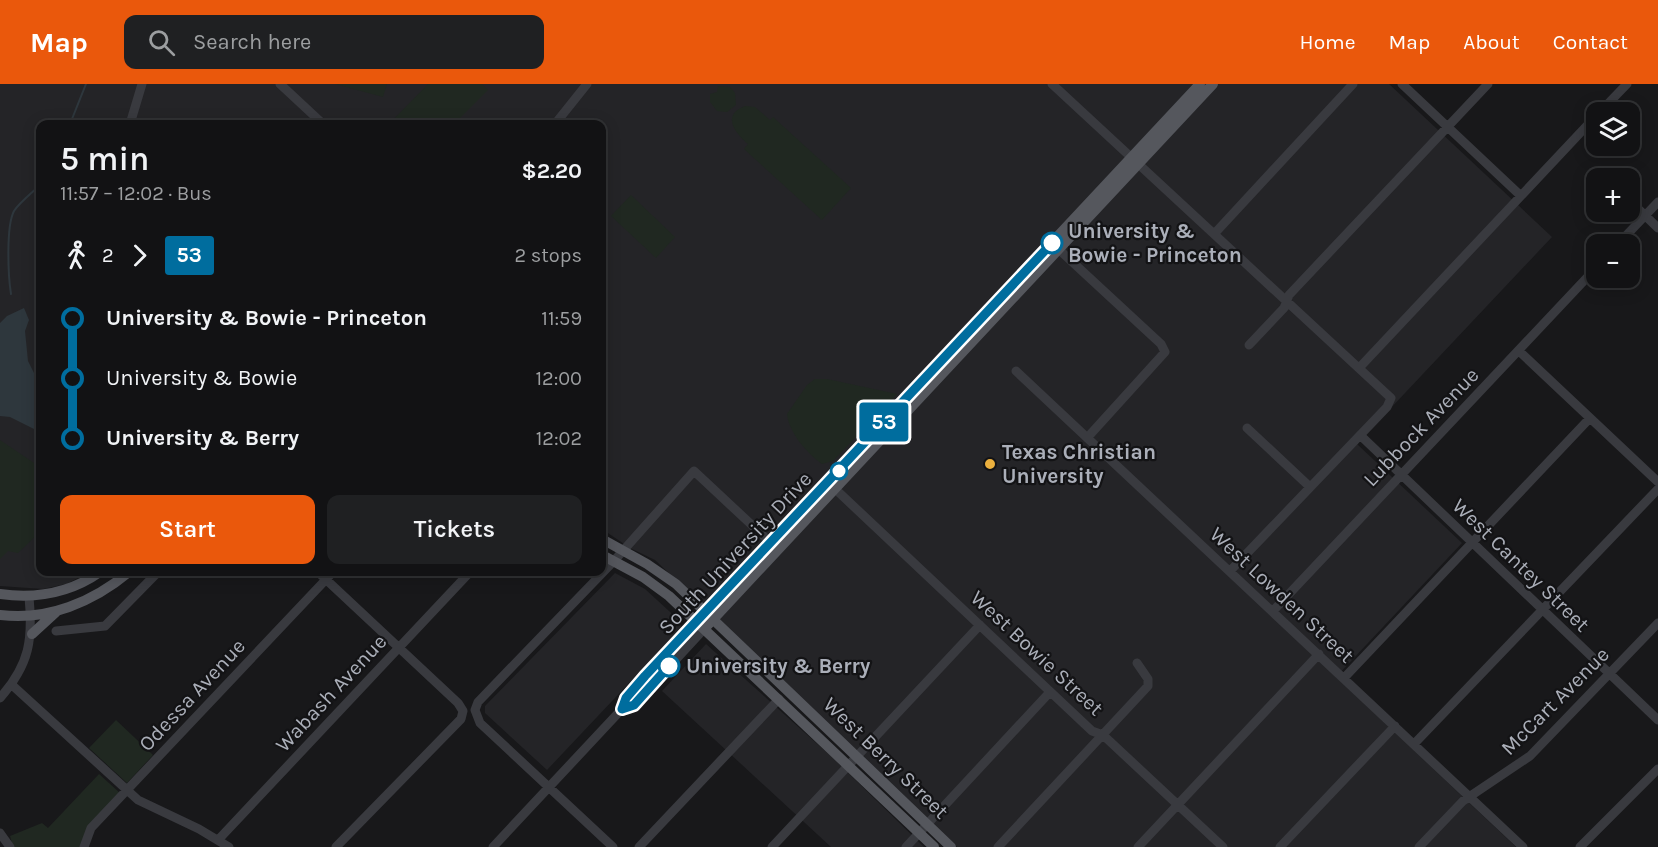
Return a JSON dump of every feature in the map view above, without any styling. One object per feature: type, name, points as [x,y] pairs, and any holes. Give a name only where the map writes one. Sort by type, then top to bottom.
[{"type":"main road","name":"South University Drive","points":[[700,625],[1056,247],[1200,84]]},
{"type":"main road","name":"South University Drive","points":[[1135,160],[1213,84]]},
{"type":"main road","name":"South University Drive","points":[[709,616],[771,543],[831,486]]},
{"type":"main road","name":"West Berry Street","points":[[606,542],[665,576],[815,717],[853,761]]},
{"type":"main road","name":"West Berry Street","points":[[606,558],[656,586],[779,699],[853,761],[923,828],[951,847]]},
{"type":"main road","points":[[613,562],[623,559],[665,576]]},
{"type":"main road","points":[[0,594],[26,597],[72,587],[93,576]]},
{"type":"main road","points":[[5,616],[28,617],[59,610],[97,595],[123,576]]},
{"type":"main road","points":[[5,616],[29,636],[42,622],[59,610]]},
{"type":"main road","points":[[779,699],[786,700],[806,715],[815,717]]},
{"type":"main road","name":"West Berry Street","points":[[923,828],[934,847]]},
{"type":"street","points":[[131,120],[142,84]]},
{"type":"street","points":[[280,84],[319,120]]},
{"type":"street","points":[[558,120],[587,84]]},
{"type":"street","points":[[1052,84],[1360,367],[1392,401],[1230,571]]},
{"type":"street","points":[[1215,233],[1353,84]]},
{"type":"street","points":[[1402,84],[1521,196]]},
{"type":"street","points":[[1249,345],[1284,308],[1288,294],[1488,84]]},
{"type":"street","points":[[1609,102],[1626,84]]},
{"type":"street","points":[[1360,367],[1586,127]]},
{"type":"street","points":[[1628,234],[1658,202]]},
{"type":"street","points":[[1640,211],[1658,228]]},
{"type":"street","points":[[1056,247],[1164,350],[1164,354],[1087,438]]},
{"type":"street","name":"Lubbock Avenue","points":[[1273,611],[1586,279]]},
{"type":"street","points":[[1519,351],[1658,482]]},
{"type":"street","name":"West Lowden Street","points":[[1016,371],[1523,847]]},
{"type":"street","points":[[1344,678],[1590,418]]},
{"type":"street","points":[[1247,428],[1310,488]]},
{"type":"street","name":"West Cantey Street","points":[[1360,435],[1658,720]]},
{"type":"street","points":[[606,569],[694,471],[771,543]]},
{"type":"street","name":"West Bowie Street","points":[[831,486],[1092,731],[1103,735],[1223,847]]},
{"type":"street","points":[[1414,744],[1658,489]]},
{"type":"street","points":[[56,631],[105,626],[154,576]]},
{"type":"street","name":"Odessa Avenue","points":[[84,847],[91,828],[328,576]]},
{"type":"street","points":[[330,576],[399,648],[458,703],[463,711],[461,719],[336,847]]},
{"type":"street","name":"Wabash Avenue","points":[[219,839],[466,576]]},
{"type":"street","points":[[600,576],[478,702],[475,710],[480,723],[613,847]]},
{"type":"street","points":[[0,698],[12,685],[27,655],[29,636],[26,597]]},
{"type":"street","name":"McCart Avenue","points":[[1419,847],[1469,796],[1530,756],[1658,622]]},
{"type":"street","name":"South University Drive","points":[[493,847],[622,709],[626,698],[700,625]]},
{"type":"street","points":[[772,847],[980,625]]},
{"type":"street","points":[[1138,847],[1319,654]]},
{"type":"street","points":[[998,847],[1148,686],[1148,679],[1137,663]]},
{"type":"street","points":[[12,685],[126,791],[147,806],[219,839],[229,847]]},
{"type":"street","points":[[906,847],[1050,692]]},
{"type":"street","points":[[639,847],[779,699]]},
{"type":"street","points":[[1280,847],[1395,726]]},
{"type":"street","points":[[1580,847],[1658,769]]},
{"type":"street","points":[[0,833],[10,847]]},
{"type":"shaded area","name":"Texas Christian University","points":[[0,84],[1389,84],[1552,237],[1357,444],[1462,543],[1336,677],[1516,847],[957,847],[655,560],[630,548],[606,532],[606,120],[36,120],[36,576],[82,576],[66,584],[43,589],[0,586]]},
{"type":"shaded area","points":[[335,84],[387,84],[383,97]]},
{"type":"shaded area","points":[[428,84],[482,84],[488,90],[458,120],[393,120]]},
{"type":"shaded area","points":[[718,86],[730,87],[735,93],[736,105],[727,112],[717,111],[710,102],[710,94],[717,92]]},
{"type":"shaded area","points":[[745,106],[755,107],[770,120],[773,117],[851,188],[822,220],[744,149],[748,144],[735,130],[732,119],[738,110]]},
{"type":"shaded area","points":[[631,195],[675,237],[656,258],[611,216]]},
{"type":"shaded area","points":[[24,308],[29,320],[25,331],[28,361],[36,377],[36,430],[10,417],[0,416],[0,323],[7,316]]},
{"type":"shaded area","points":[[815,379],[827,379],[897,394],[833,461],[822,464],[800,442],[791,428],[787,414],[807,385]]},
{"type":"shaded area","points":[[0,440],[36,464],[36,536],[18,553],[8,551],[0,559]]},
{"type":"shaded area","points":[[615,573],[645,589],[681,622],[681,628],[547,770],[485,713],[485,706]]},
{"type":"shaded area","points":[[706,644],[834,759],[924,847],[831,847],[662,691]]},
{"type":"shaded area","points":[[116,720],[153,755],[127,783],[89,748]]},
{"type":"shaded area","points":[[99,774],[120,793],[88,827],[81,847],[13,847],[10,836],[42,823],[48,828]]},
{"type":"waterway","points":[[72,120],[86,84]]},
{"type":"waterway","points":[[11,294],[8,251],[11,218],[14,211],[36,189]]},
{"type":"bus line","name":"53","points":[[669,666],[634,705],[622,709],[626,698],[645,676],[1052,243]]},
{"type":"place","name":"University & Bowie - Princeton","points":[[1052,243]]},
{"type":"place","name":"Texas Christian University","points":[[990,464]]},
{"type":"place","name":"University & Berry","points":[[669,666]]}]
